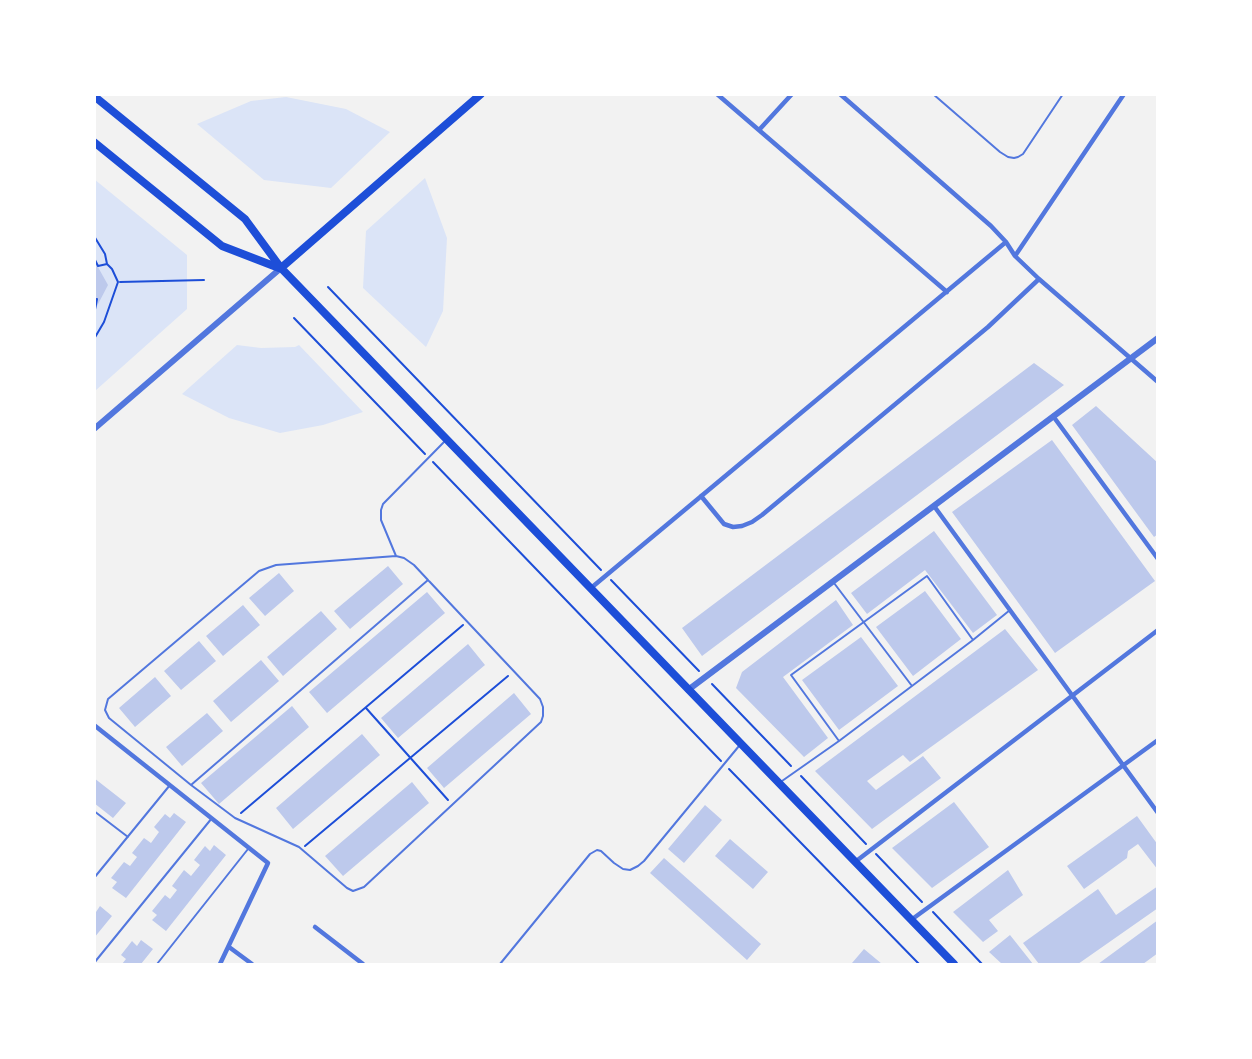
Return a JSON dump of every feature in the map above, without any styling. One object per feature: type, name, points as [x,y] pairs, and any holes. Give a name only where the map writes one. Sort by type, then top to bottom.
[{"type":"main road","points":[[281,268],[481,94]]},
{"type":"main road","points":[[94,96],[245,219],[281,268],[954,964]]},
{"type":"main road","points":[[94,142],[222,246],[281,268]]},
{"type":"street","points":[[717,94],[947,292]]},
{"type":"street","points":[[759,130],[792,94]]},
{"type":"street","points":[[840,94],[991,226],[1015,256],[1039,279],[1158,382]]},
{"type":"street","points":[[1015,256],[1124,94]]},
{"type":"street","points":[[590,588],[1006,243]]},
{"type":"street","points":[[94,429],[281,268]]},
{"type":"street","points":[[701,496],[724,524],[733,528],[752,522],[988,327],[1039,279]]},
{"type":"street","points":[[688,690],[1158,338]]},
{"type":"street","points":[[1053,416],[1158,559]]},
{"type":"street","points":[[934,506],[1158,813]]},
{"type":"street","points":[[854,862],[1158,630]]},
{"type":"street","points":[[94,725],[268,863],[220,964]]},
{"type":"street","points":[[911,920],[1158,740]]},
{"type":"street","points":[[315,927],[363,964]]},
{"type":"street","points":[[229,947],[252,964]]},
{"type":"lane","points":[[933,94],[1000,152],[1014,158],[1023,154],[1063,95]]},
{"type":"lane","points":[[396,556],[381,520],[383,504],[446,440]]},
{"type":"lane","points":[[396,556],[414,565],[515,671],[540,699],[543,716],[541,722],[369,884],[352,891],[302,849],[235,818],[109,718],[105,710],[108,699],[259,571],[276,566],[396,556]]},
{"type":"lane","points":[[839,741],[791,675],[927,576],[973,640]]},
{"type":"lane","points":[[191,785],[428,580]]},
{"type":"lane","points":[[833,581],[912,686]]},
{"type":"lane","points":[[779,784],[1010,610]]},
{"type":"lane","points":[[500,964],[590,854],[597,850],[601,851],[614,864],[630,870],[644,861],[741,744]]},
{"type":"lane","points":[[95,876],[170,785]]},
{"type":"lane","points":[[94,811],[128,837]]},
{"type":"lane","points":[[94,963],[212,818]]},
{"type":"lane","points":[[157,964],[249,848]]},
{"type":"path","points":[[94,236],[118,282],[104,322],[94,339]]},
{"type":"path","points":[[94,258],[96,266],[107,264]]},
{"type":"path","points":[[118,282],[204,280]]},
{"type":"path","points":[[328,287],[982,964]]},
{"type":"path","points":[[94,300],[97,299],[94,315]]},
{"type":"path","points":[[294,318],[919,964]]},
{"type":"path","points":[[235,818],[468,621]]},
{"type":"path","points":[[302,849],[515,671]]},
{"type":"path","points":[[366,708],[452,805]]},
{"type":"shaded area","points":[[286,97],[346,109],[390,132],[331,188],[264,180],[197,124],[251,101]]},
{"type":"shaded area","points":[[425,178],[447,238],[443,311],[426,347],[363,288],[366,231]]},
{"type":"shaded area","points":[[94,179],[187,255],[187,309],[95,391]]},
{"type":"shaded area","points":[[237,345],[261,348],[299,345],[363,412],[323,425],[280,433],[229,418],[182,394]]},
{"type":"building","points":[[94,260],[108,285],[96,308],[94,306]]},
{"type":"building","points":[[1034,363],[1064,385],[702,656],[682,628]]},
{"type":"building","points":[[1096,406],[1158,463],[1158,534],[1154,537],[1072,425]]},
{"type":"building","points":[[1052,440],[1155,581],[1055,653],[952,512]]},
{"type":"building","points":[[934,531],[997,615],[973,633],[925,570],[867,614],[851,593]]},
{"type":"building","points":[[388,566],[403,584],[350,629],[334,611]]},
{"type":"building","points":[[279,573],[294,591],[265,616],[249,598]]},
{"type":"building","points":[[925,591],[961,639],[913,676],[876,627]]},
{"type":"building","points":[[427,592],[445,613],[327,713],[309,692]]},
{"type":"building","points":[[836,600],[853,625],[783,677],[828,738],[804,757],[736,688],[742,672]]},
{"type":"building","points":[[243,605],[260,625],[223,656],[206,636]]},
{"type":"building","points":[[321,611],[337,629],[283,676],[267,657]]},
{"type":"building","points":[[1005,629],[1038,670],[910,762],[903,755],[867,781],[876,790],[923,756],[941,778],[872,829],[815,771]]},
{"type":"building","points":[[861,637],[898,686],[839,730],[802,680]]},
{"type":"building","points":[[199,641],[216,661],[181,690],[164,671]]},
{"type":"building","points":[[468,644],[485,665],[398,738],[381,718]]},
{"type":"building","points":[[261,660],[279,681],[231,722],[213,701]]},
{"type":"building","points":[[155,677],[171,696],[135,727],[119,708]]},
{"type":"building","points":[[514,693],[531,714],[444,788],[427,768]]},
{"type":"building","points":[[292,706],[309,727],[219,804],[201,783]]},
{"type":"building","points":[[207,713],[223,731],[182,766],[166,747]]},
{"type":"building","points":[[362,734],[380,755],[293,829],[276,808]]},
{"type":"building","points":[[94,778],[126,803],[113,818],[94,803]]},
{"type":"building","points":[[412,782],[429,803],[343,876],[325,856]]},
{"type":"building","points":[[954,802],[989,847],[932,888],[892,848]]},
{"type":"building","points":[[705,805],[722,820],[684,863],[668,849]]},
{"type":"building","points":[[174,813],[186,822],[126,898],[112,888],[117,882],[111,878],[124,862],[130,866],[137,857],[132,853],[144,838],[151,843],[159,832],[154,827],[165,814],[170,818]]},
{"type":"building","points":[[1137,816],[1158,845],[1158,870],[1138,844],[1128,851],[1127,858],[1084,889],[1067,866]]},
{"type":"building","points":[[730,839],[768,872],[753,889],[715,856]]},
{"type":"building","points":[[214,845],[226,855],[166,931],[152,920],[157,915],[152,911],[165,895],[170,899],[177,890],[172,886],[184,870],[191,876],[200,865],[194,860],[205,846],[210,851]]},
{"type":"building","points":[[664,858],[761,944],[747,960],[650,873]]},
{"type":"building","points":[[1008,870],[1023,895],[989,920],[998,931],[983,942],[953,912]]},
{"type":"building","points":[[1158,886],[1158,908],[1078,964],[1039,964],[1023,943],[1098,889],[1116,915]]},
{"type":"building","points":[[100,906],[112,916],[94,938],[94,911],[96,912]]},
{"type":"building","points":[[1158,920],[1158,953],[1143,964],[1098,964]]},
{"type":"building","points":[[1010,935],[1033,964],[1002,964],[989,952]]},
{"type":"building","points":[[141,940],[153,949],[141,964],[122,964],[126,959],[121,955],[132,941],[137,946]]},
{"type":"building","points":[[864,949],[882,964],[853,964]]}]
